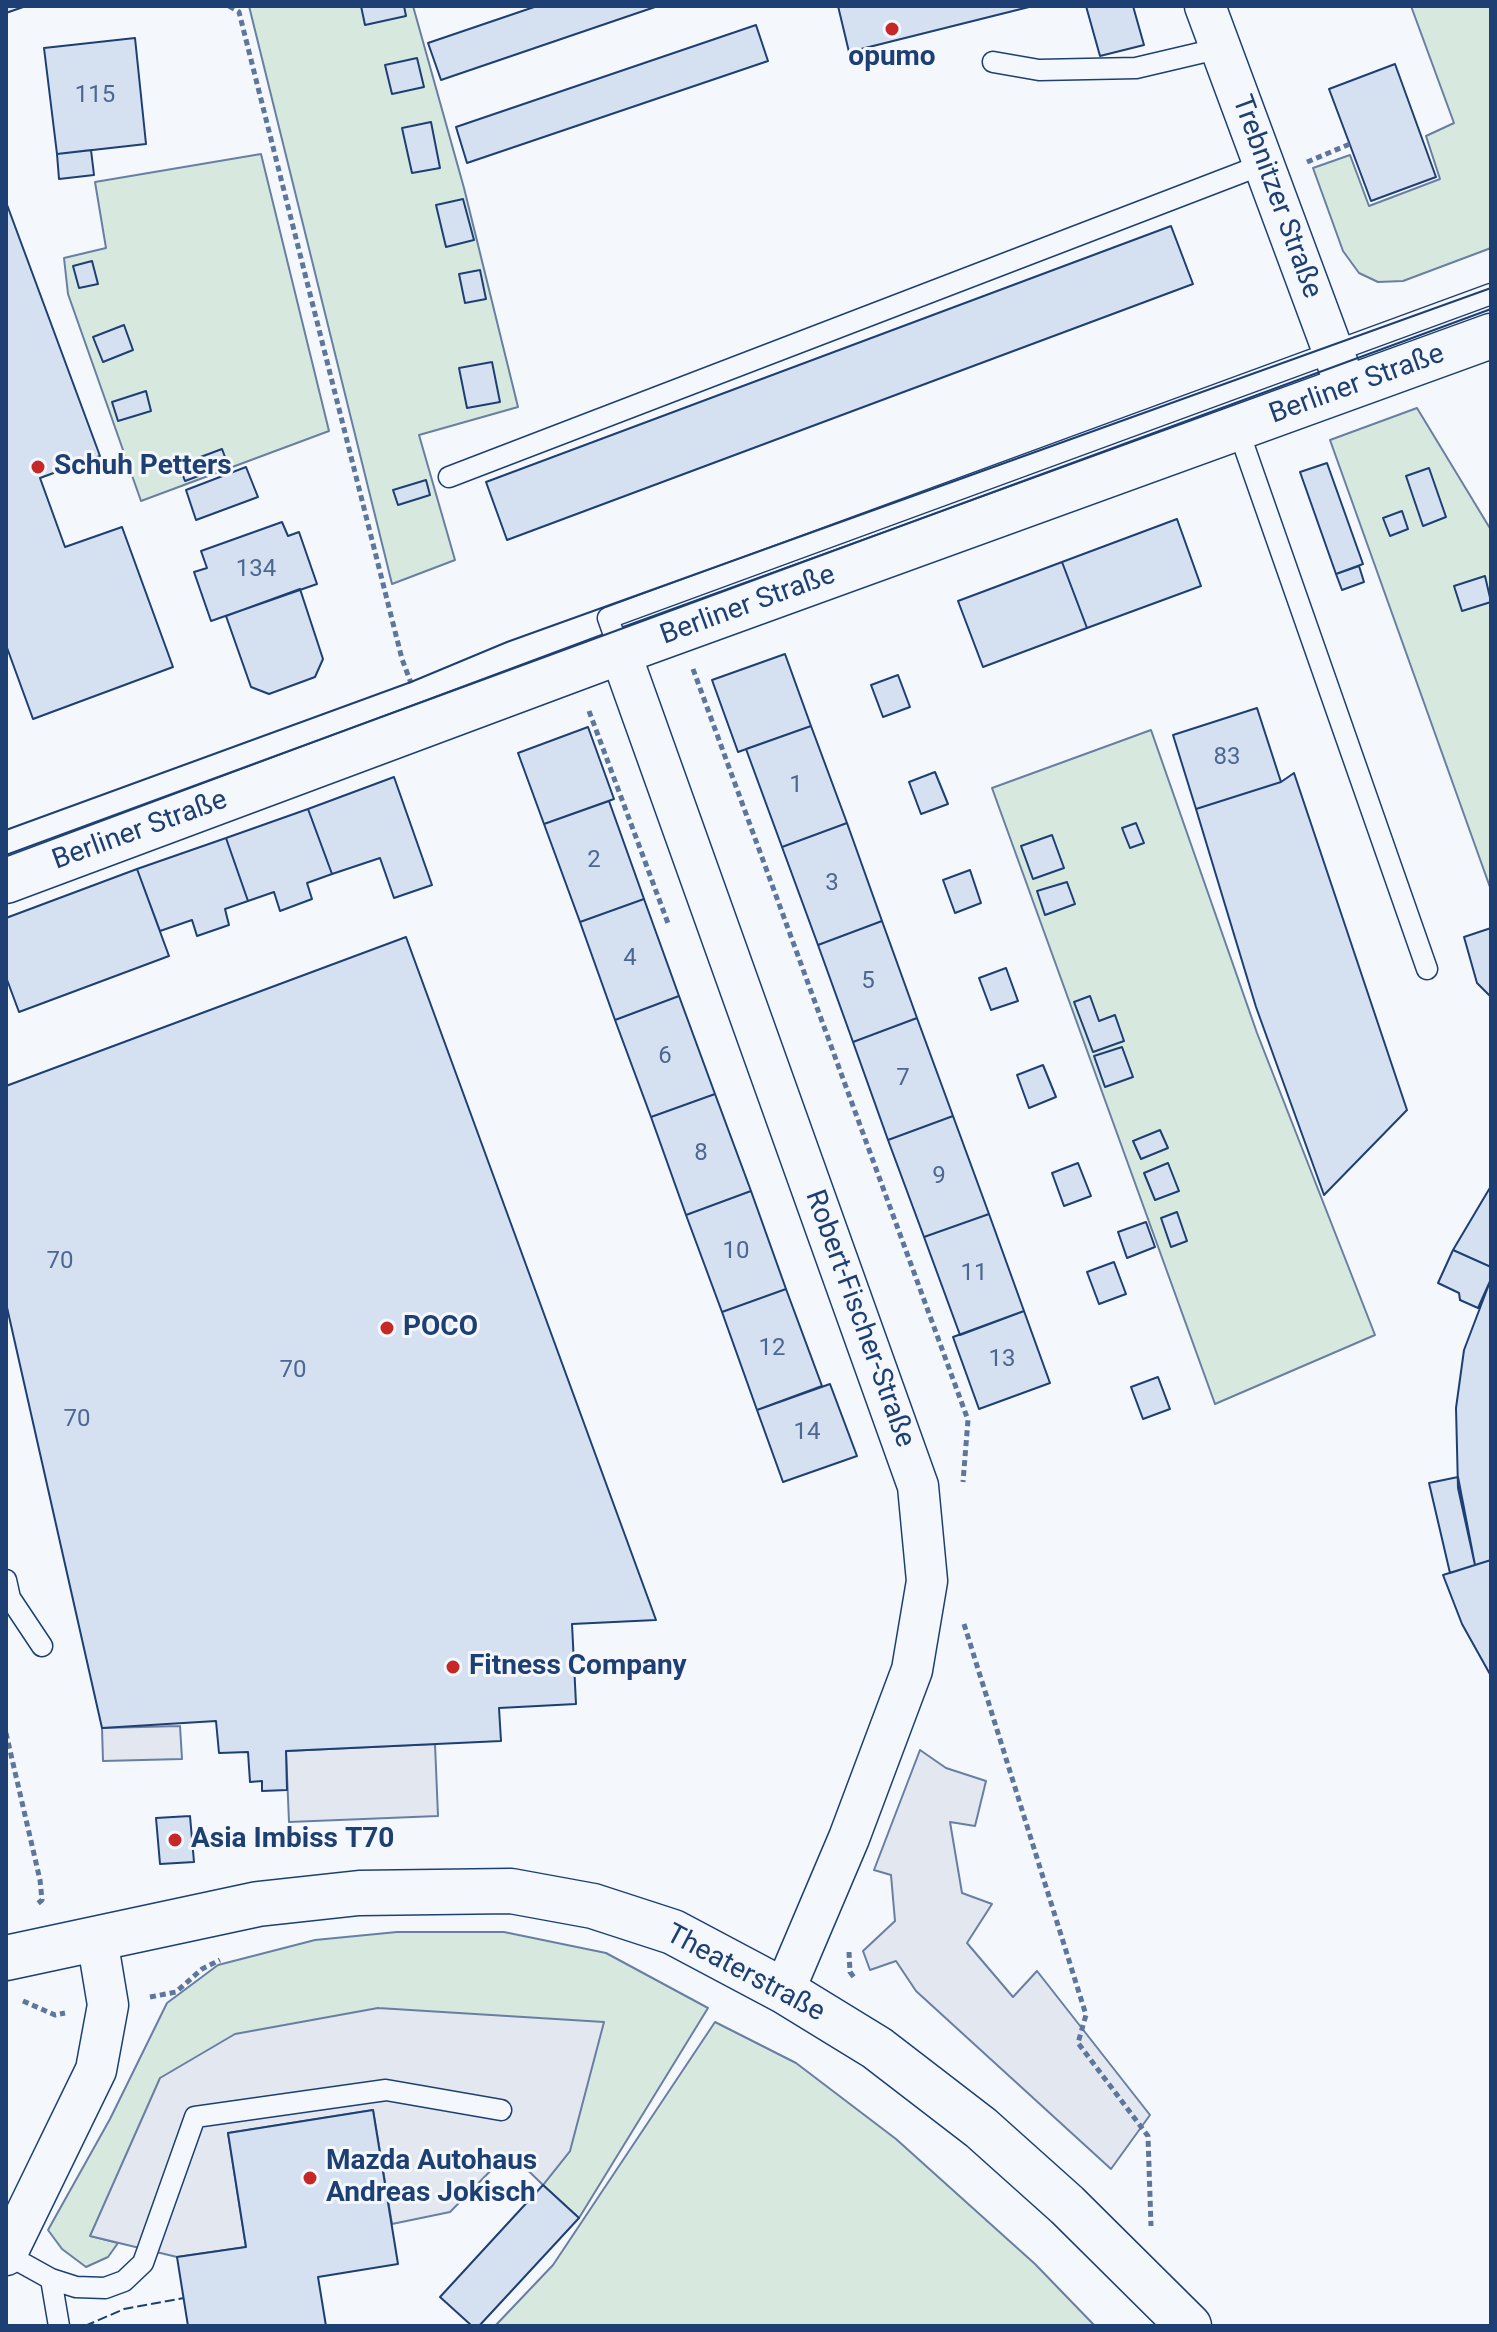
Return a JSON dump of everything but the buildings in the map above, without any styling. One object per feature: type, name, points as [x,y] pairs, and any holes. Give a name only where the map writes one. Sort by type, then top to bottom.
[{"type":"main road","name":"Berliner Straße","points":[[6,881],[620,652],[1238,429],[1340,370],[1491,336]]},
{"type":"main road","name":"Theaterstraße","points":[[12,1979],[97,1939],[258,1904],[374,1892],[511,1891],[593,1906],[673,1932],[784,1991],[877,2048],[981,2128],[1189,2326]]},
{"type":"street","name":"Trebnitzer Straße","points":[[1205,6],[1340,370]]},
{"type":"street","name":"Robert-Fischer-Straße","points":[[620,652],[918,1486],[927,1581],[912,1670],[849,1838],[784,1991]]},
{"type":"street","points":[[6,2255],[96,2070],[108,2005],[97,1939]]},
{"type":"lane","points":[[993,62],[1039,70],[1136,68],[1221,48]]},
{"type":"lane","points":[[449,477],[1264,164]]},
{"type":"lane","points":[[620,652],[608,618],[1340,370],[1491,294]]},
{"type":"lane","points":[[1238,429],[1427,969]]},
{"type":"lane","points":[[6,1580],[10,1598],[42,1646]]},
{"type":"lane","points":[[6,2255],[51,2279],[76,2287],[105,2288],[124,2281],[143,2263],[195,2117],[386,2090],[501,2110]]},
{"type":"lane","points":[[51,2279],[59,2326]]},
{"type":"path","points":[[229,6],[239,12],[402,659],[425,726]]},
{"type":"path","points":[[961,1614],[1086,2015],[1078,2043],[1148,2136],[1151,2231]]},
{"type":"path","points":[[6,1733],[40,1880],[42,1900],[26,1915]]},
{"type":"path","points":[[12,1979],[55,2015],[176,1992],[202,1969],[225,1957]]},
{"type":"shaded area","points":[[249,6],[413,6],[464,188],[518,407],[419,435],[455,560],[392,584]]},
{"type":"shaded area","points":[[1411,6],[1491,6],[1491,248],[1403,281],[1378,282],[1359,273],[1343,251],[1313,168],[1350,155],[1369,206],[1440,179],[1426,136],[1454,123]]},
{"type":"shaded area","points":[[261,154],[329,431],[141,501],[68,294],[64,258],[106,248],[95,182]]},
{"type":"shaded area","points":[[1417,408],[1491,530],[1491,890],[1330,440]]},
{"type":"shaded area","points":[[1151,730],[1257,1033],[1375,1335],[1215,1404],[992,788]]},
{"type":"shaded area","points":[[180,1726],[182,1759],[103,1761],[102,1728]]},
{"type":"shaded area","points":[[435,1744],[438,1816],[289,1822],[286,1751]]},
{"type":"shaded area","points":[[920,1750],[946,1768],[986,1781],[975,1826],[950,1822],[962,1893],[992,1904],[967,1943],[1013,1997],[1037,1971],[1150,2115],[1111,2169],[916,1991],[896,1961],[870,1970],[863,1951],[895,1921],[891,1875],[874,1870]]},
{"type":"shaded area","points":[[397,1932],[504,1932],[606,1953],[708,2008],[579,2218],[543,2185],[570,2151],[378,2008],[91,2236],[118,2243],[108,2257],[86,2267],[62,2249],[48,2230],[110,2119],[167,2003],[218,1965],[315,1940]]},
{"type":"shaded area","points":[[378,2008],[604,2022],[570,2151],[543,2185],[509,2152],[450,2212],[392,2224],[373,2110],[228,2133],[246,2247],[177,2257],[90,2236],[160,2078],[235,2034]]},
{"type":"shaded area","points":[[715,2022],[796,2063],[896,2139],[1035,2264],[1095,2326],[495,2326],[553,2265]]},
{"type":"tram line","points":[[6,830],[411,682],[507,642],[1491,288]]},
{"type":"tram line","points":[[6,855],[1491,309]]},
{"type":"fence","points":[[85,2326],[124,2309],[184,2298]]},
{"type":"fence","points":[[20,2326],[35,2326]]},
{"type":"place","name":"opumo","points":[[892,29]]},
{"type":"place","name":"Schuh Petters","points":[[38,467]]},
{"type":"place","name":"POCO","points":[[387,1328]]},
{"type":"place","name":"Fitness Company","points":[[453,1667]]},
{"type":"place","name":"Asia Imbiss T70","points":[[175,1840]]},
{"type":"place","name":"Mazda Autohaus Andreas Jokisch","points":[[310,2178]]}]
